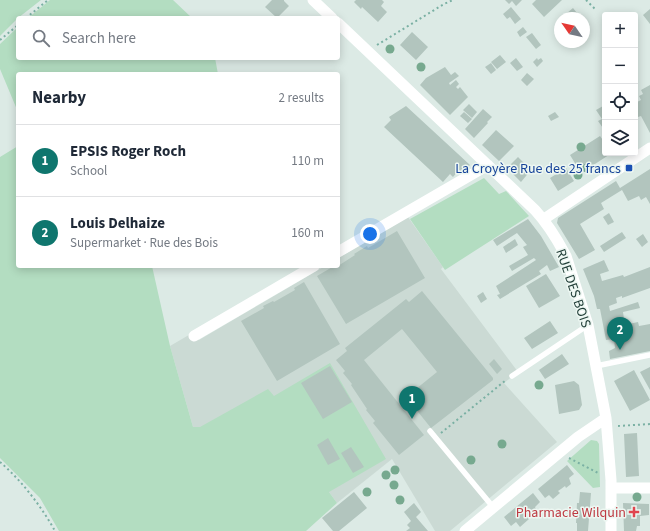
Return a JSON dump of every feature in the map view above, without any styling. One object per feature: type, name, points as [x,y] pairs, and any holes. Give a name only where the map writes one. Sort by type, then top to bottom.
[{"type":"street","points":[[313,0],[330,16]]},
{"type":"street","name":"RUE DES BOIS","points":[[340,25],[544,219],[566,256],[588,325],[606,423],[611,484],[611,531]]},
{"type":"street","points":[[544,219],[650,148]]},
{"type":"street","points":[[340,251],[488,165]]},
{"type":"street","points":[[194,336],[311,268]]},
{"type":"street","points":[[466,531],[578,437],[606,423]]},
{"type":"street","points":[[611,484],[650,488]]},
{"type":"lane","points":[[512,376],[588,325]]},
{"type":"lane","points":[[596,366],[650,355]]},
{"type":"lane","points":[[430,431],[493,508]]},
{"type":"path","points":[[28,16],[48,0]]},
{"type":"path","points":[[367,51],[453,0]]},
{"type":"path","points":[[586,0],[596,10]]},
{"type":"path","points":[[0,40],[16,27]]},
{"type":"path","points":[[435,438],[512,376]]},
{"type":"path","points":[[606,423],[650,424]]},
{"type":"path","points":[[559,452],[611,484]]},
{"type":"path","points":[[0,462],[11,471],[36,501],[55,531]]},
{"type":"shaded area","points":[[408,217],[443,267],[441,269],[518,372],[504,383],[557,442],[450,531],[435,531],[392,459],[337,503],[329,492],[200,427],[193,427],[170,346],[194,332],[199,340],[322,268],[340,268],[340,257]]},
{"type":"green space","points":[[0,0],[41,0],[21,16],[16,16],[16,20],[0,36]]},
{"type":"green space","points":[[50,0],[173,0],[190,16],[30,16]]},
{"type":"green space","points":[[16,29],[16,60],[215,60],[218,72],[16,72],[16,107],[0,69],[0,44]]},
{"type":"green space","points":[[16,147],[16,268],[152,268],[170,346],[193,427],[200,427],[268,389],[274,396],[330,363],[386,459],[329,492],[337,503],[306,531],[59,531],[40,498],[0,458],[0,157]]},
{"type":"green space","points":[[484,178],[499,194],[506,191],[529,216],[445,270],[410,219]]},
{"type":"green space","points":[[591,440],[597,441],[599,444],[600,487],[593,488],[567,461]]},
{"type":"building","points":[[272,0],[284,0],[289,6],[279,16],[275,16],[265,7]]},
{"type":"building","points":[[356,0],[382,0],[384,2],[381,6],[387,12],[378,22],[362,7],[361,9],[354,2]]},
{"type":"building","points":[[505,0],[522,0],[516,6],[512,1],[509,4]]},
{"type":"building","points":[[536,0],[562,0],[544,17],[532,4]]},
{"type":"building","points":[[511,7],[521,19],[515,24],[510,17],[507,19],[503,14]]},
{"type":"building","points":[[573,8],[576,12],[568,12]]},
{"type":"building","points":[[650,9],[650,24],[643,15]]},
{"type":"building","points":[[523,27],[527,32],[520,37],[517,32]]},
{"type":"building","points":[[412,32],[428,47],[416,60],[400,45]]},
{"type":"building","points":[[532,33],[541,45],[536,49],[526,37]]},
{"type":"building","points":[[500,55],[506,62],[497,69],[491,62]]},
{"type":"building","points":[[516,58],[523,67],[517,71],[510,63]]},
{"type":"building","points":[[537,58],[538,60],[541,58],[543,61],[537,67],[533,62]]},
{"type":"building","points":[[491,63],[496,70],[491,74],[485,67]]},
{"type":"building","points":[[445,67],[451,75],[455,72],[459,76],[449,83],[450,85],[456,80],[459,84],[456,87],[458,89],[460,87],[468,97],[450,115],[420,85],[426,78]]},
{"type":"building","points":[[527,73],[534,79],[527,86],[521,80]]},
{"type":"building","points":[[650,85],[650,133],[641,116],[638,117],[638,102],[641,100],[639,96],[643,94],[641,90]]},
{"type":"building","points":[[469,104],[477,112],[472,118],[463,110]]},
{"type":"building","points":[[406,106],[470,165],[462,173],[459,170],[453,177],[450,174],[443,182],[384,127],[391,120],[389,117]]},
{"type":"building","points":[[602,107],[602,119],[596,110]]},
{"type":"building","points":[[483,109],[492,117],[474,138],[465,129]]},
{"type":"building","points":[[464,112],[472,119],[468,123],[460,116]]},
{"type":"building","points":[[555,112],[559,117],[551,121],[548,116]]},
{"type":"building","points":[[602,119],[602,127],[598,121]]},
{"type":"building","points":[[496,130],[514,146],[499,161],[482,145]]},
{"type":"building","points":[[600,136],[602,139],[602,156],[607,156],[581,173],[570,155]]},
{"type":"building","points":[[518,157],[531,170],[521,182],[507,168]]},
{"type":"building","points":[[566,168],[574,181],[558,191],[550,178]]},
{"type":"building","points":[[650,169],[650,204],[646,197],[641,200],[639,196],[628,201],[622,190],[601,203],[604,209],[580,224],[595,250],[579,259],[557,223],[558,218],[616,181],[620,188]]},
{"type":"building","points":[[609,213],[614,222],[608,225],[603,217]]},
{"type":"building","points":[[528,219],[541,236],[559,267],[550,271],[547,265],[539,271],[541,274],[500,299],[497,295],[500,294],[496,286],[536,260],[534,258],[512,271],[509,266],[528,255],[523,247],[527,245],[517,233],[497,246],[493,240]]},
{"type":"building","points":[[397,231],[425,278],[346,324],[317,276],[331,268],[340,268],[340,265],[355,255],[354,254],[367,246],[368,248]]},
{"type":"building","points":[[622,232],[626,238],[604,252],[600,246]]},
{"type":"building","points":[[643,234],[648,242],[642,247],[636,239]]},
{"type":"building","points":[[515,239],[518,245],[506,253],[503,247]]},
{"type":"building","points":[[604,260],[609,271],[600,274],[602,281],[623,275],[624,277],[650,267],[650,288],[622,298],[622,296],[616,298],[617,303],[609,306],[610,311],[638,302],[640,308],[623,312],[624,319],[622,320],[624,325],[638,322],[639,326],[650,324],[650,351],[610,359],[609,351],[615,348],[614,339],[606,340],[600,309],[597,309],[594,296],[583,269]]},
{"type":"building","points":[[546,274],[560,296],[539,308],[526,286]]},
{"type":"building","points":[[304,282],[340,344],[277,381],[241,321],[264,308],[263,306],[273,301],[274,302],[295,290],[294,288]]},
{"type":"building","points":[[422,291],[493,378],[493,380],[431,428],[406,397],[437,372],[402,329],[364,360],[424,435],[399,455],[373,423],[375,421],[366,410],[367,409],[351,385],[352,384],[343,373],[345,371],[336,360],[347,351],[345,348],[406,299],[409,302]]},
{"type":"building","points":[[483,292],[487,299],[481,303],[477,296]]},
{"type":"building","points":[[550,321],[558,333],[532,349],[524,338]]},
{"type":"building","points":[[562,354],[569,364],[545,379],[539,370]]},
{"type":"building","points":[[494,359],[502,369],[497,374],[489,364]]},
{"type":"building","points":[[330,366],[352,402],[323,419],[301,383]]},
{"type":"building","points":[[650,367],[650,390],[640,372]]},
{"type":"building","points":[[634,370],[650,400],[630,411],[614,381]]},
{"type":"building","points":[[574,381],[579,385],[582,405],[579,410],[559,414],[555,385]]},
{"type":"building","points":[[637,433],[639,476],[626,477],[624,434]]},
{"type":"building","points":[[328,438],[340,459],[328,465],[317,445]]},
{"type":"building","points":[[351,447],[364,467],[353,473],[341,453]]},
{"type":"building","points":[[567,465],[574,474],[569,478],[571,484],[558,491],[560,493],[553,499],[549,495],[545,498],[538,489]]},
{"type":"building","points":[[354,492],[367,508],[339,531],[333,531],[322,518]]},
{"type":"building","points":[[580,492],[591,493],[588,531],[577,531],[577,503],[579,503]]},
{"type":"building","points":[[533,493],[540,502],[535,507],[537,512],[532,516],[531,514],[527,517],[529,519],[520,527],[516,522],[511,526],[504,517]]},
{"type":"building","points":[[414,503],[421,512],[416,517],[428,531],[406,531],[410,528],[407,525],[411,521],[404,512]]},
{"type":"building","points":[[623,503],[649,504],[649,515],[640,516],[640,526],[637,526],[636,531],[624,531]]},
{"type":"place","name":"La Croyère Rue des 25 francs","points":[[629,168]]},
{"type":"place","name":"Louis Delhaize","points":[[620,350]]},
{"type":"place","name":"EPSIS Roger Roch","points":[[412,419]]},
{"type":"place","name":"Pharmacie Wilquin","points":[[634,512]]}]
